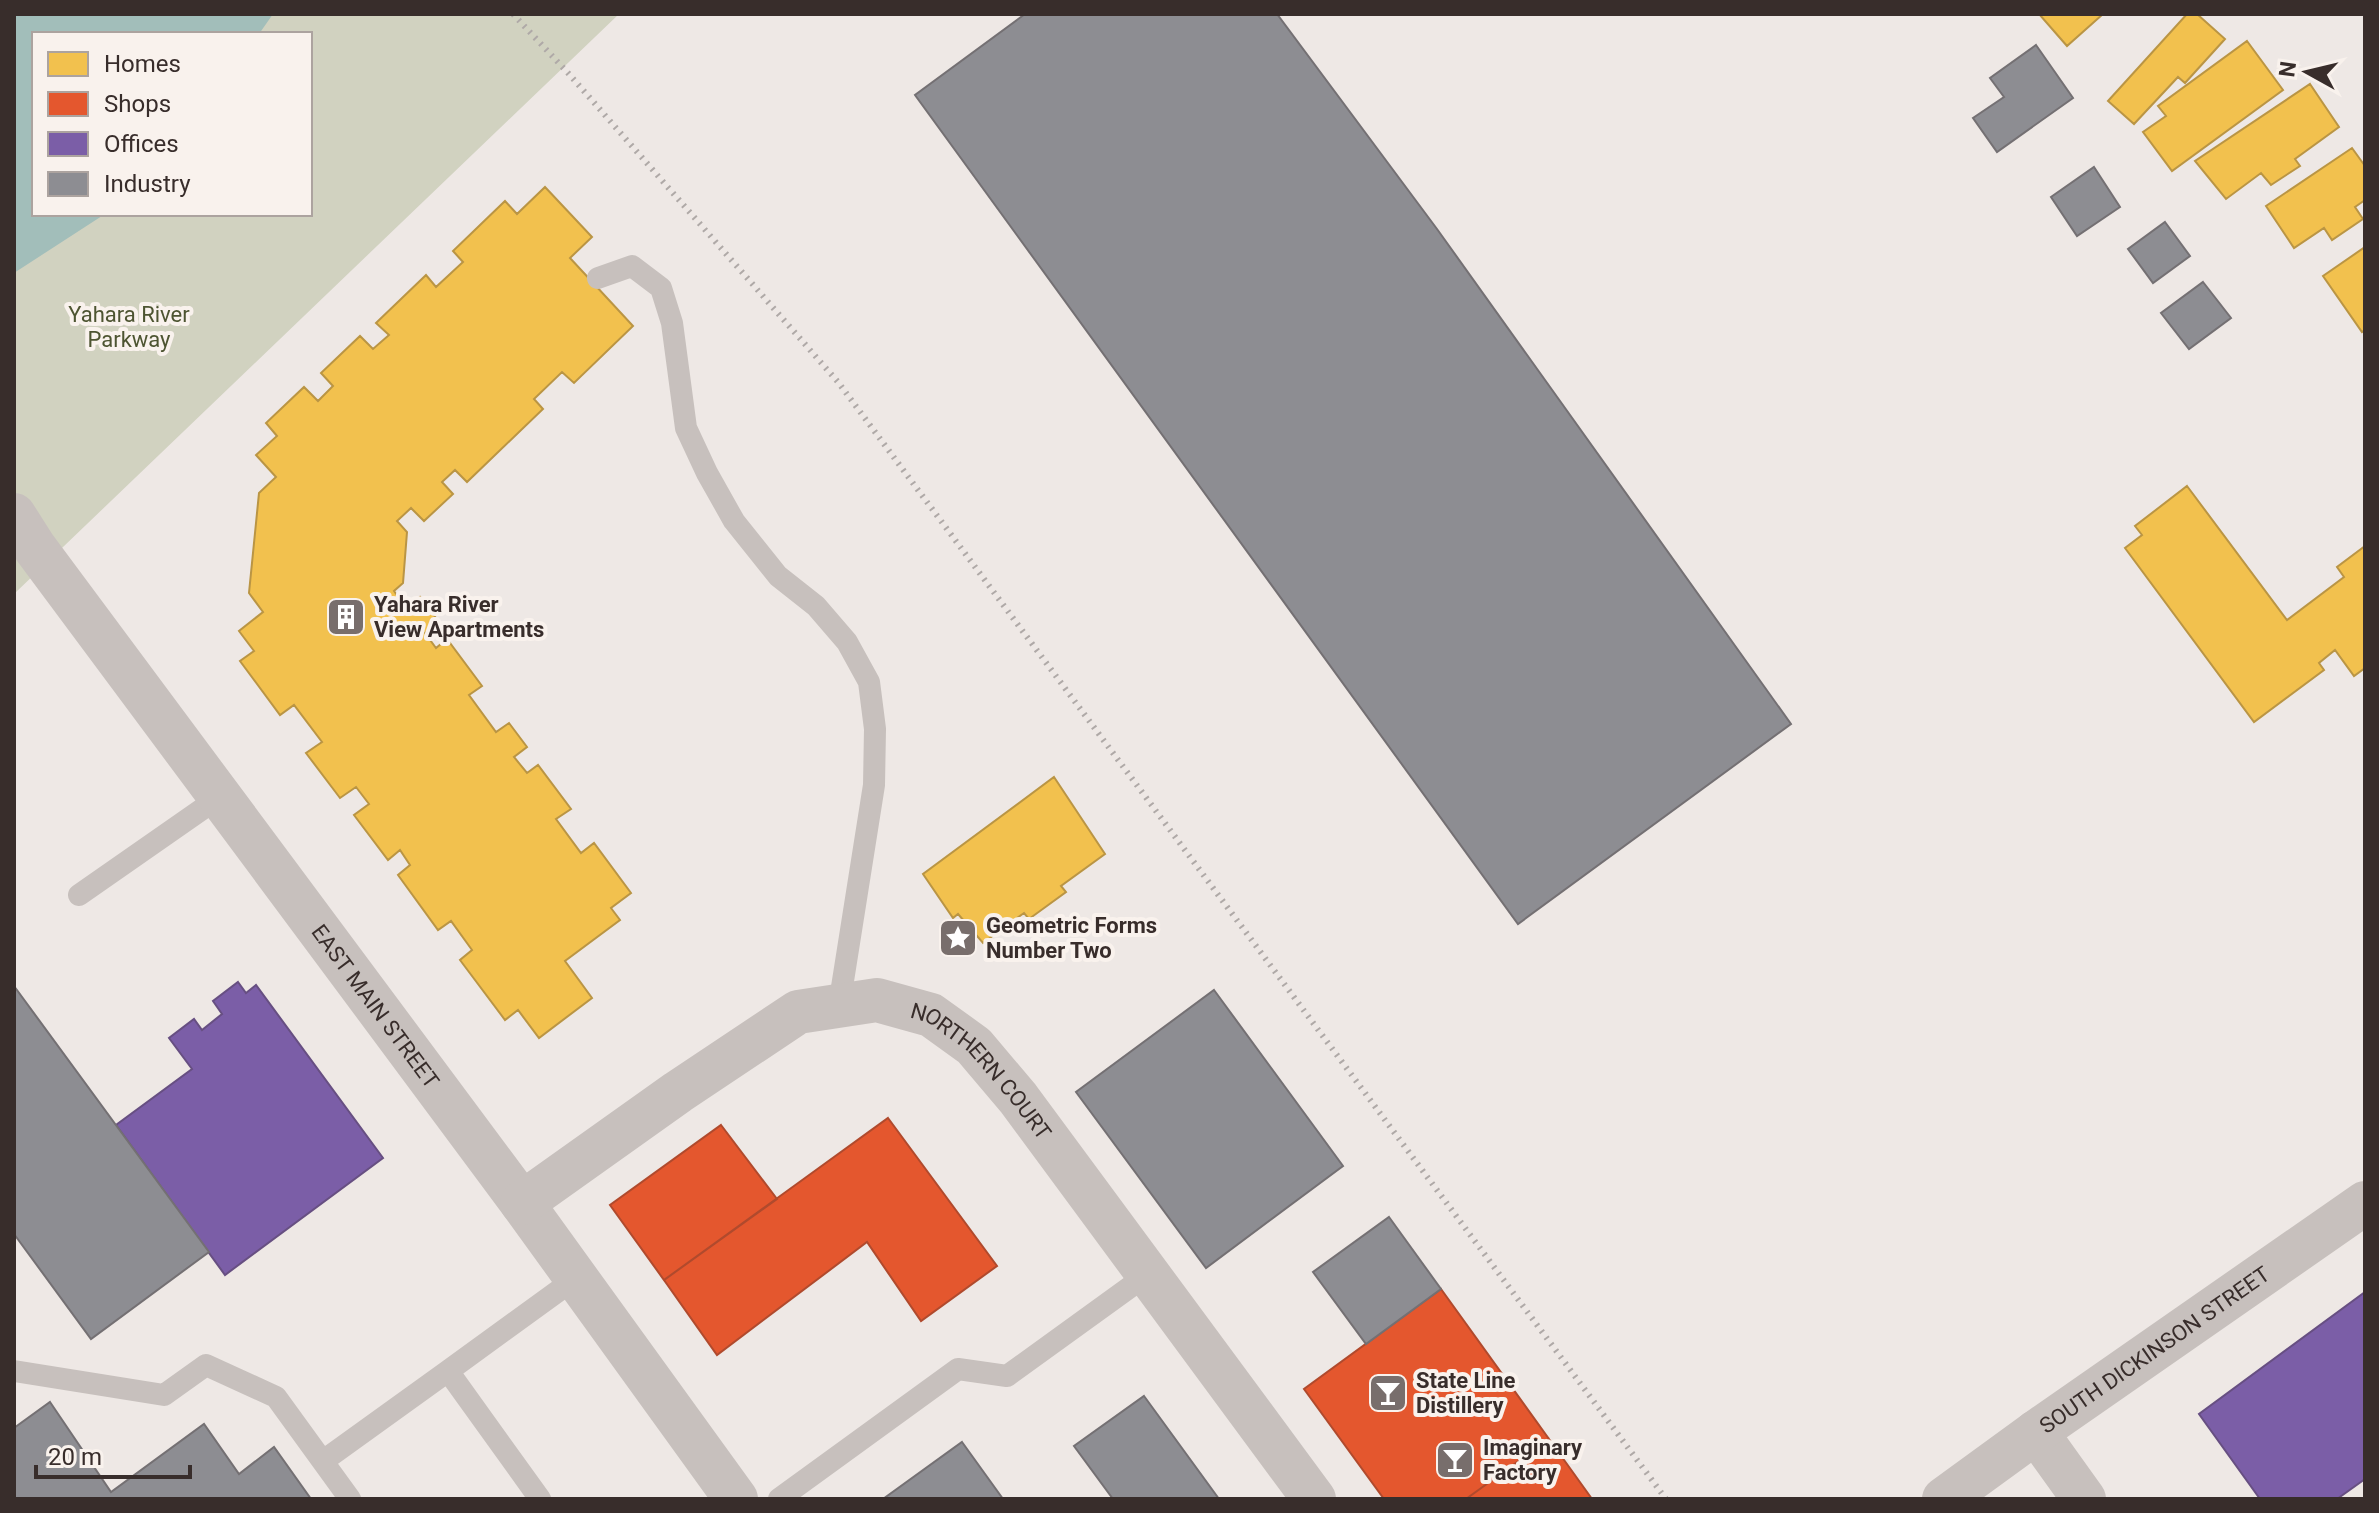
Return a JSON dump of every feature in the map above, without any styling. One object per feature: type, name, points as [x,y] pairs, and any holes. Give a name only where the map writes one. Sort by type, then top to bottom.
[{"type":"street","name":"EAST MAIN STREET","points":[[14,515],[35,548],[522,1203],[736,1499]]},
{"type":"street","name":"NORTHERN COURT","points":[[522,1203],[678,1092],[798,1012],[877,1000],[931,1015],[974,1046],[1018,1098],[1314,1499]]},
{"type":"street","name":"SOUTH DICKINSON STREET","points":[[1944,1499],[2365,1203]]},
{"type":"street","points":[[2036,1432],[2084,1499]]},
{"type":"lane","points":[[598,278],[632,266],[661,288],[672,323],[686,428],[707,473],[734,521],[778,576],[816,606],[847,642],[869,682],[875,729],[874,785],[839,1006]]},
{"type":"lane","points":[[79,895],[221,796]]},
{"type":"lane","points":[[779,1499],[958,1369],[1007,1376],[1148,1274]]},
{"type":"lane","points":[[323,1461],[576,1278]]},
{"type":"lane","points":[[14,1371],[164,1395],[206,1365],[276,1397],[350,1499]]},
{"type":"lane","points":[[448,1371],[540,1499]]},
{"type":"green space","name":"Yahara River Parkway","points":[[14,14],[619,14],[14,594]]},
{"type":"water","points":[[14,14],[273,14],[260,32],[32,32],[32,216],[102,216],[14,273]]},
{"type":"building: Homes","points":[[2039,14],[2103,14],[2067,46]]},
{"type":"building: Homes","points":[[2187,14],[2197,14],[2225,39],[2185,83],[2178,77],[2134,124],[2108,101]]},
{"type":"building: Homes","points":[[2247,41],[2283,90],[2172,171],[2143,132],[2166,116],[2158,106]]},
{"type":"building: Homes","points":[[2310,84],[2339,127],[2295,159],[2300,166],[2271,185],[2261,173],[2226,199],[2195,161]]},
{"type":"building: Homes","points":[[2352,148],[2365,166],[2365,200],[2355,207],[2363,219],[2332,240],[2324,228],[2294,248],[2266,206]]},
{"type":"building: Homes","name":"Yahara River View Apartments","points":[[545,187],[592,237],[570,258],[633,326],[574,383],[562,372],[534,399],[543,409],[467,482],[455,470],[442,482],[453,494],[424,521],[411,508],[397,521],[407,532],[403,583],[394,591],[406,608],[420,597],[439,622],[425,633],[436,648],[447,639],[482,686],[469,695],[496,732],[509,723],[527,747],[514,757],[527,773],[538,765],[571,809],[556,819],[581,853],[594,843],[631,893],[611,908],[620,920],[565,961],[592,998],[539,1038],[518,1010],[505,1020],[460,960],[472,950],[451,921],[438,930],[398,875],[410,865],[400,850],[388,860],[354,815],[369,804],[356,787],[340,798],[306,753],[322,742],[294,705],[280,715],[240,661],[254,651],[239,631],[263,612],[249,593],[259,493],[276,477],[256,455],[277,436],[266,423],[304,387],[318,401],[333,386],[321,373],[360,336],[373,349],[389,335],[376,323],[426,275],[436,287],[463,262],[453,251],[505,201],[517,214]]},
{"type":"building: Homes","points":[[2365,247],[2365,330],[2362,332],[2323,276]]},
{"type":"building: Homes","points":[[2187,486],[2287,620],[2344,577],[2337,567],[2365,546],[2365,668],[2354,676],[2335,650],[2319,663],[2324,670],[2254,722],[2125,548],[2142,535],[2135,526]]},
{"type":"building: Homes","points":[[1054,777],[1105,854],[1061,886],[1066,892],[1029,919],[1024,913],[983,943],[958,914],[953,918],[923,874]]},
{"type":"building: Shops","points":[[888,1118],[997,1266],[921,1321],[867,1242],[717,1355],[664,1280]]},
{"type":"building: Shops","points":[[721,1125],[777,1199],[664,1280],[610,1205]]},
{"type":"building: Shops","points":[[1441,1289],[1549,1439],[1466,1499],[1384,1499],[1304,1389]]},
{"type":"building: Shops","points":[[1549,1439],[1592,1499],[1466,1499]]},
{"type":"building: Offices","points":[[238,982],[246,993],[256,985],[383,1158],[225,1275],[116,1125],[192,1069],[169,1038],[194,1019],[202,1030],[222,1014],[213,1001]]},
{"type":"building: Offices","points":[[2365,1292],[2365,1479],[2337,1499],[2260,1499],[2199,1414]]},
{"type":"building: Industry","points":[[1025,14],[1277,14],[1437,229],[1791,724],[1518,924],[915,95]]},
{"type":"building: Industry","points":[[2036,45],[2073,98],[1997,152],[1973,118],[2004,97],[1990,78]]},
{"type":"building: Industry","points":[[2094,167],[2120,207],[2077,236],[2051,197]]},
{"type":"building: Industry","points":[[2165,222],[2190,256],[2153,283],[2128,249]]},
{"type":"building: Industry","points":[[2203,282],[2231,318],[2189,349],[2161,313]]},
{"type":"building: Industry","points":[[14,986],[209,1252],[91,1339],[14,1234]]},
{"type":"building: Industry","points":[[1214,990],[1343,1166],[1206,1268],[1076,1092]]},
{"type":"building: Industry","points":[[1389,1217],[1441,1289],[1366,1344],[1313,1272]]},
{"type":"building: Industry","points":[[1144,1396],[1219,1499],[1113,1499],[1074,1446]]},
{"type":"building: Industry","points":[[50,1402],[111,1492],[204,1424],[239,1474],[274,1447],[311,1499],[14,1499],[14,1428]]},
{"type":"building: Industry","points":[[962,1442],[1003,1499],[883,1499]]},
{"type":"railway","points":[[513,14],[838,382],[1666,1499]]},
{"type":"place","name":"Yahara River View Apartments","points":[[346,617]]},
{"type":"place","name":"Geometric Forms Number Two","points":[[958,938]]},
{"type":"place","name":"State Line Distillery","points":[[1388,1393]]},
{"type":"place","name":"Imaginary Factory","points":[[1455,1460]]}]
